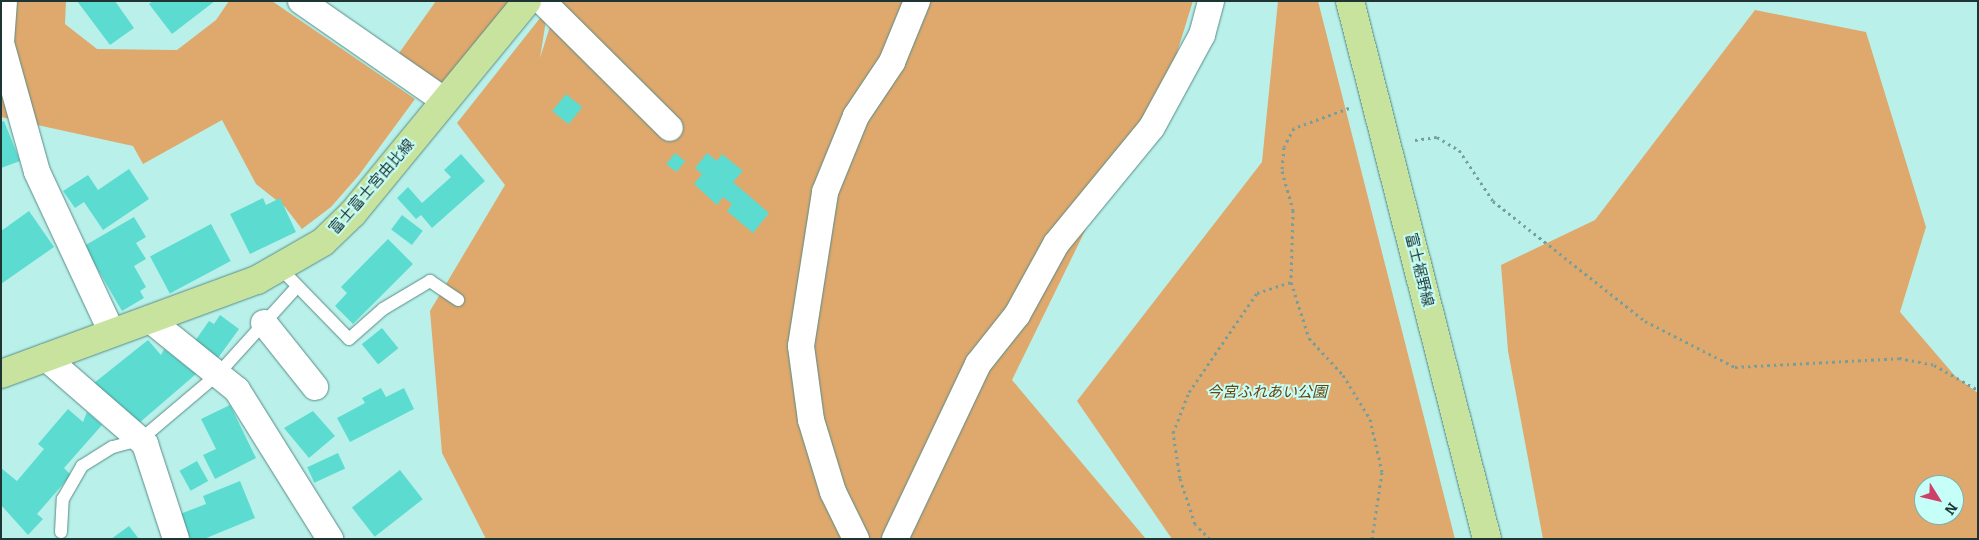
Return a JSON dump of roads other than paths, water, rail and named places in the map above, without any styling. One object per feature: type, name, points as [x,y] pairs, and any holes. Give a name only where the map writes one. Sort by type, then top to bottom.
[{"type":"main road","name":"富士富士宮由比線","points":[[1,374],[258,280],[288,277],[353,213],[527,1]]},
{"type":"main road","name":"富士裾野線","points":[[1350,1],[1487,539]]},
{"type":"street","points":[[4,1],[1,42],[37,172],[112,333]]},
{"type":"street","points":[[301,1],[445,101]]},
{"type":"street","points":[[542,1],[670,128]]},
{"type":"street","points":[[856,539],[833,492],[811,420],[800,346],[825,192],[856,116],[892,62],[917,1]]},
{"type":"street","points":[[895,539],[978,364],[1017,315],[1056,244],[1152,127],[1202,35],[1210,1]]},
{"type":"street","points":[[149,319],[237,390],[330,539]]},
{"type":"street","points":[[264,323],[315,388]]},
{"type":"street","points":[[41,358],[140,440],[176,539]]},
{"type":"lane","points":[[61,532],[63,499],[82,466],[113,447],[140,440],[218,374],[264,323],[288,277],[349,339],[383,309],[430,282],[458,300]]},
{"type":"park label","name":"今宮ふれあい公園","points":[[1267,393]]}]
